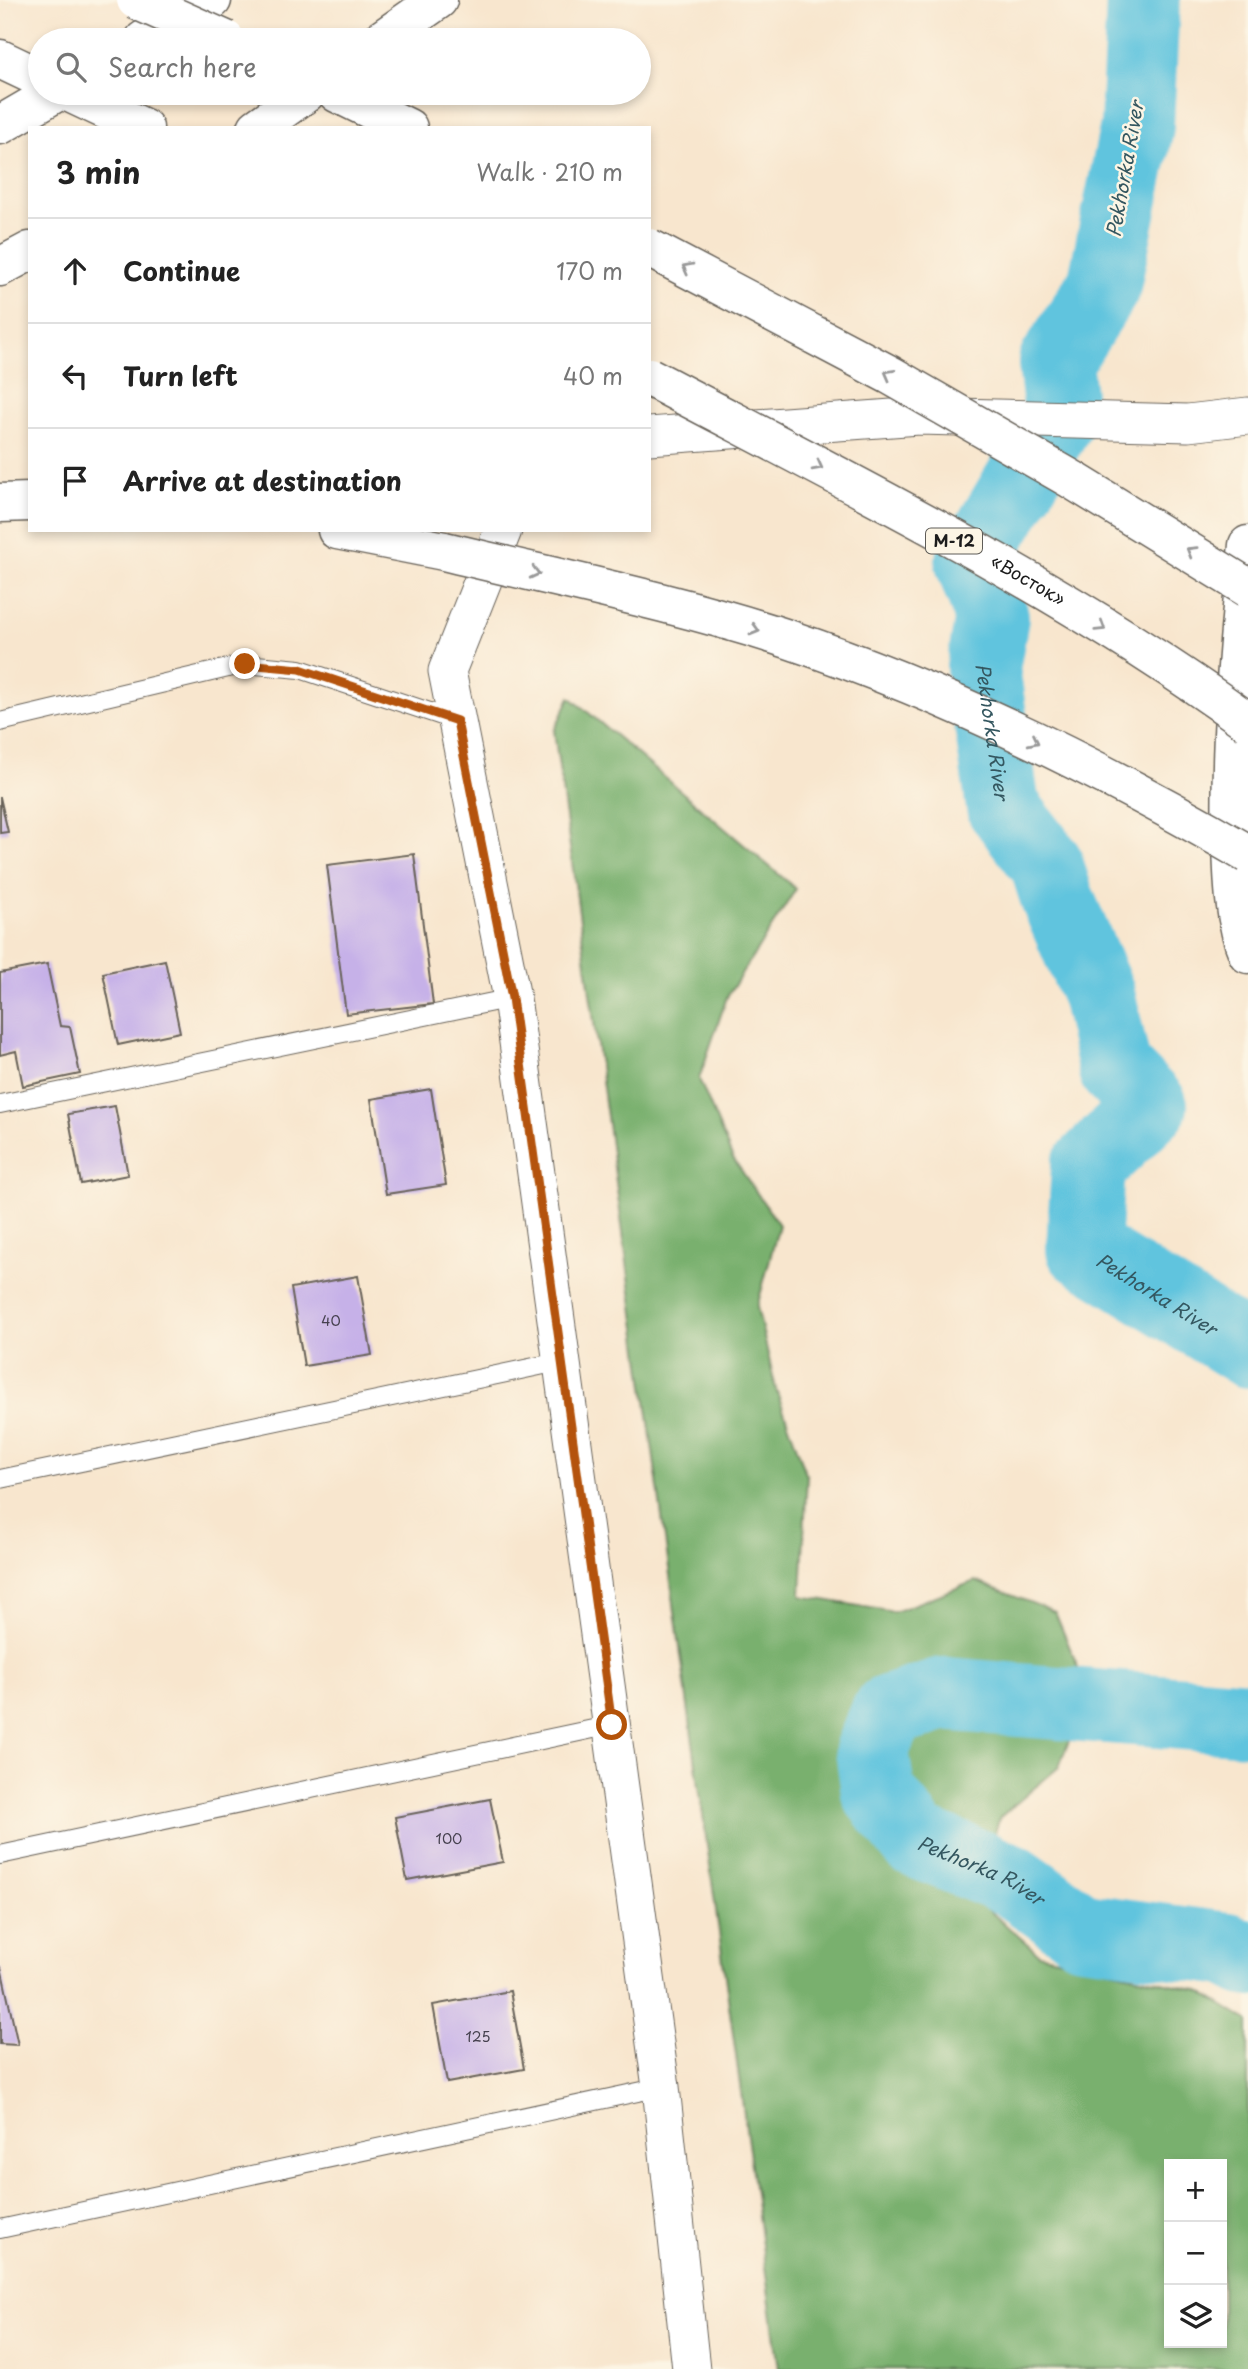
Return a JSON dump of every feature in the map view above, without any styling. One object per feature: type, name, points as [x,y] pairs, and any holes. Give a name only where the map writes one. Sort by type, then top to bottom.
[{"type":"main road","points":[[136,0],[199,28]]},
{"type":"main road","points":[[164,28],[212,0]]},
{"type":"main road","points":[[398,28],[438,0]]},
{"type":"main road","points":[[0,59],[28,72]]},
{"type":"main road","points":[[0,125],[34,105]]},
{"type":"main road","points":[[96,105],[140,126]]},
{"type":"main road","points":[[260,126],[289,105]]},
{"type":"main road","points":[[361,105],[404,126]]},
{"type":"main road","points":[[651,249],[902,382],[1071,478],[1248,588]]},
{"type":"main road","points":[[0,267],[28,252]]},
{"type":"main road","name":"«Восток»","points":[[651,378],[1022,578],[1207,692],[1248,722]]},
{"type":"main road","points":[[0,503],[28,502]]},
{"type":"main road","points":[[347,532],[444,551],[677,608],[787,639],[907,684],[1146,795],[1248,854]]},
{"type":"main road","points":[[1248,545],[1232,709],[1231,806],[1233,880],[1248,954]]},
{"type":"street","points":[[651,436],[919,416],[1188,423],[1248,416]]},
{"type":"street","points":[[502,532],[447,671],[512,998],[661,2087],[691,2369]]},
{"type":"lane","points":[[0,722],[245,664],[300,669],[457,721]]},
{"type":"lane","points":[[0,1104],[512,998]]},
{"type":"lane","points":[[0,1479],[563,1361]]},
{"type":"lane","points":[[0,1855],[612,1725]]},
{"type":"lane","points":[[0,2229],[661,2087]]},
{"type":"green space","points":[[570,697],[796,889],[727,997],[699,1079],[732,1157],[779,1225],[757,1307],[776,1389],[807,1476],[801,1596],[894,1612],[975,1581],[1055,1612],[1088,1691],[1059,1767],[999,1818],[977,1900],[1039,1954],[1198,1990],[1248,2021],[1248,2369],[779,2369],[554,731]]},
{"type":"building","points":[[0,797],[8,832],[0,833]]},
{"type":"building","points":[[414,854],[433,1004],[346,1014],[327,865]]},
{"type":"building","points":[[165,960],[180,1032],[118,1045],[103,973]]},
{"type":"building","points":[[47,964],[60,1026],[70,1027],[80,1074],[23,1086],[16,1051],[0,1055],[0,973]]},
{"type":"building","points":[[431,1089],[446,1185],[386,1194],[371,1099]]},
{"type":"building","points":[[115,1106],[128,1175],[81,1184],[68,1114]]},
{"type":"building","points":[[358,1276],[372,1355],[304,1366],[291,1288]]},
{"type":"building","points":[[490,1799],[503,1862],[407,1880],[395,1817]]},
{"type":"building","points":[[1,1967],[18,2045],[0,2044]]},
{"type":"building","points":[[510,1991],[524,2069],[447,2083],[433,2005]]},
{"type":"waterway","name":"Pekhorka River","points":[[1143,0],[1137,126],[1104,285],[1055,363],[1061,413],[972,563],[992,617],[983,668],[1003,807],[1046,863],[1057,898],[1098,994],[1115,1070],[1151,1106],[1088,1167],[1083,1249],[1248,1351]]},
{"type":"waterway","name":"Pekhorka River","points":[[1248,1718],[943,1694],[888,1712],[872,1749],[878,1792],[916,1841],[1012,1880],[1083,1930],[1227,1949],[1248,1960]]},
{"type":"route","points":[[245,664],[300,669],[457,721],[512,998],[612,1725]]}]
